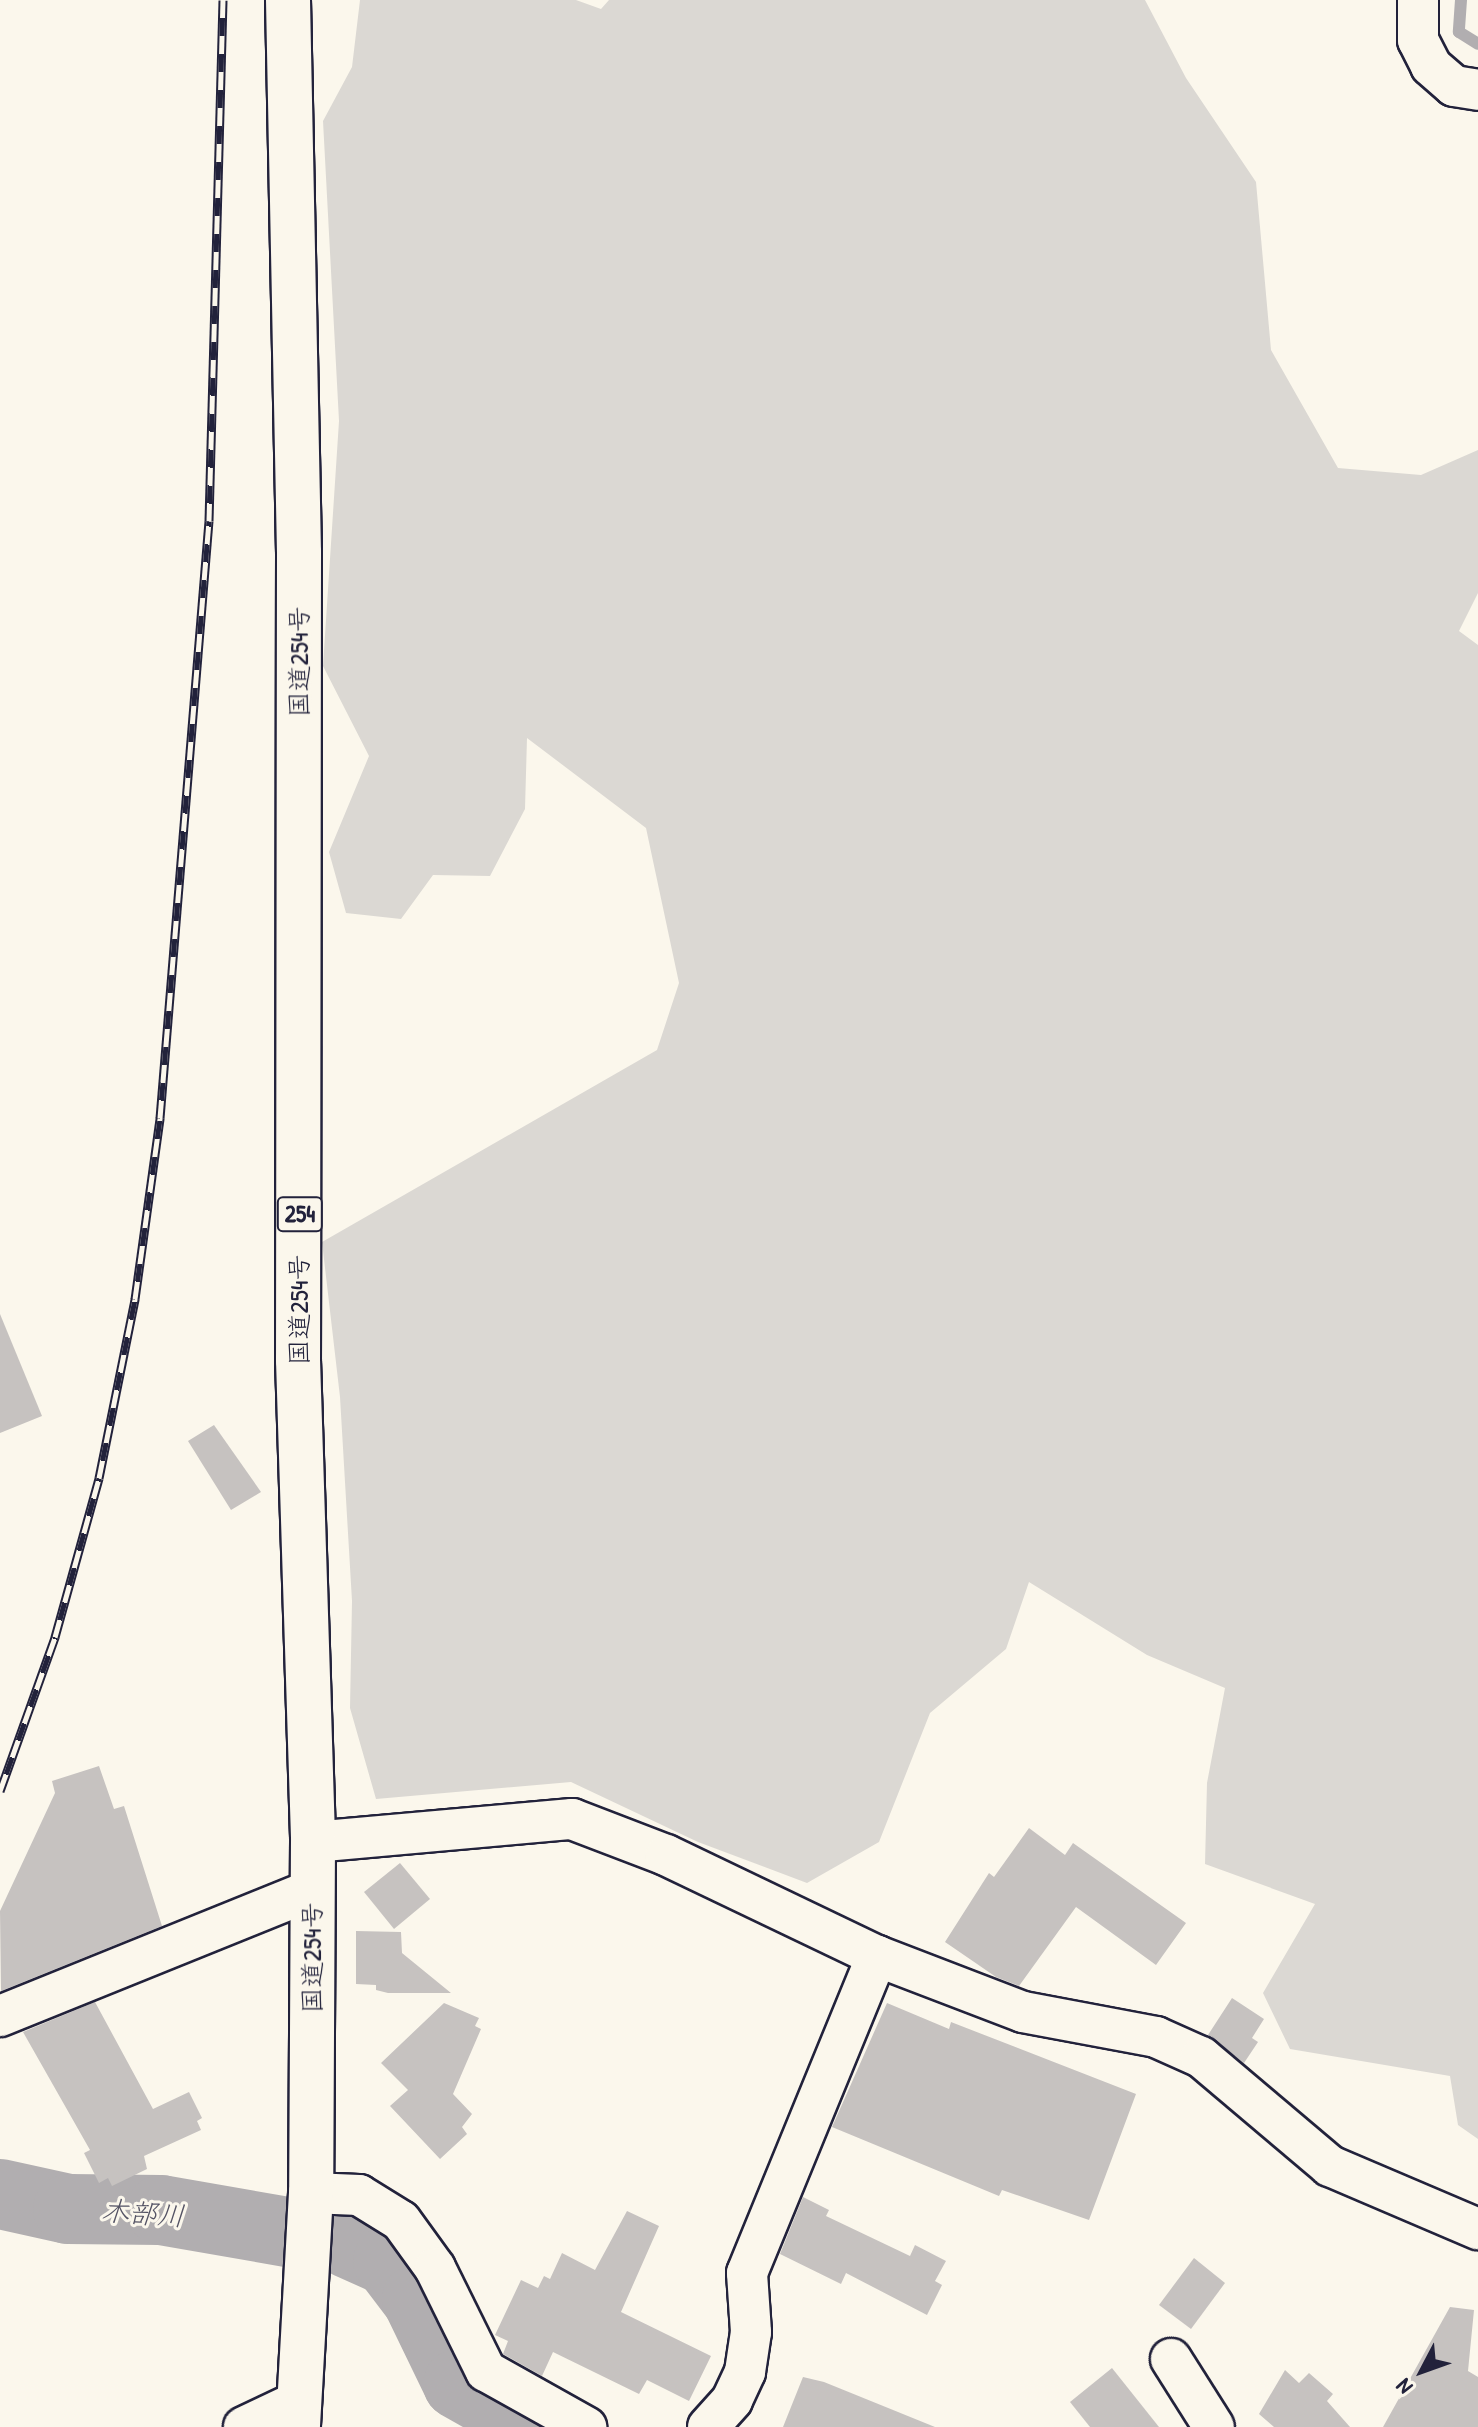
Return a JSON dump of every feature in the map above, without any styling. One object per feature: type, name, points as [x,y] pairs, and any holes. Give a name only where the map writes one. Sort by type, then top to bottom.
[{"type":"highway","name":"国道254号","points":[[288,0],[299,553],[298,1360],[313,1842],[311,2193],[298,2414]]},
{"type":"street","points":[[1418,0],[1418,40],[1431,66],[1454,86],[1478,90]]},
{"type":"street","points":[[313,1842],[572,1819],[666,1855],[877,1956],[1023,2012],[1156,2037],[1201,2057],[1330,2166],[1478,2229]]},
{"type":"street","points":[[0,2016],[312,1890]]},
{"type":"street","points":[[708,2427],[732,2400],[745,2372],[751,2332],[747,2273],[877,1956]]},
{"type":"street","points":[[311,2193],[359,2195],[401,2221],[435,2268],[486,2371],[586,2427]]},
{"type":"street","points":[[1171,2359],[1214,2427]]},
{"type":"street","points":[[244,2427],[298,2414]]},
{"type":"shaded area","points":[[360,0],[576,0],[601,9],[609,0],[1145,0],[1186,78],[1256,182],[1271,350],[1338,468],[1421,475],[1478,450],[1478,593],[1459,631],[1478,645],[1478,2139],[1458,2125],[1450,2076],[1290,2049],[1263,1993],[1315,1904],[1205,1864],[1207,1783],[1225,1688],[1147,1655],[1029,1582],[1006,1649],[930,1713],[879,1842],[807,1883],[698,1842],[571,1782],[376,1799],[350,1708],[352,1601],[340,1397],[322,1242],[657,1050],[679,983],[646,828],[527,738],[525,809],[490,876],[433,875],[401,919],[346,913],[329,852],[369,756],[323,666],[339,421],[323,121],[352,67]]},
{"type":"building","points":[[0,1314],[42,1416],[0,1433]]},
{"type":"building","points":[[214,1425],[261,1492],[231,1510],[188,1441]]},
{"type":"building","points":[[99,1766],[114,1809],[124,1806],[162,1926],[1,1991],[0,1911],[55,1793],[52,1781]]},
{"type":"building","points":[[1029,1828],[1065,1855],[1073,1843],[1186,1923],[1156,1965],[1076,1907],[1019,1986],[996,1977],[945,1942],[989,1873],[994,1877]]},
{"type":"building","points":[[400,1863],[430,1899],[394,1929],[364,1892]]},
{"type":"building","points":[[356,1931],[401,1932],[402,1953],[451,1993],[388,1993],[376,1990],[376,1985],[356,1984]]},
{"type":"building","points":[[1232,1998],[1264,2019],[1252,2038],[1258,2042],[1244,2063],[1208,2035]]},
{"type":"building","points":[[95,2002],[153,2109],[189,2092],[202,2118],[197,2121],[201,2130],[144,2156],[147,2169],[112,2186],[108,2178],[99,2183],[84,2153],[90,2150],[23,2032]]},
{"type":"building","points":[[444,2003],[479,2018],[475,2026],[481,2029],[453,2094],[472,2114],[462,2127],[467,2134],[440,2159],[390,2106],[408,2090],[381,2063]]},
{"type":"building","points":[[887,2003],[949,2029],[951,2022],[1136,2094],[1089,2220],[1002,2190],[999,2196],[832,2127]]},
{"type":"building","points":[[803,2197],[829,2210],[826,2216],[910,2256],[915,2245],[946,2261],[935,2281],[942,2285],[927,2315],[846,2273],[841,2284],[780,2254]]},
{"type":"building","points":[[627,2211],[659,2226],[621,2312],[711,2356],[689,2401],[647,2380],[639,2394],[553,2352],[542,2376],[503,2354],[508,2341],[495,2335],[521,2280],[538,2288],[544,2276],[550,2279],[562,2253],[595,2270]]},
{"type":"building","points":[[1194,2258],[1225,2283],[1191,2329],[1159,2305]]},
{"type":"building","points":[[1450,2307],[1474,2310],[1468,2371],[1478,2377],[1478,2427],[1383,2427]]},
{"type":"building","points":[[1112,2368],[1159,2427],[1090,2427],[1070,2402]]},
{"type":"building","points":[[1285,2370],[1299,2383],[1309,2373],[1333,2394],[1327,2401],[1350,2427],[1274,2427],[1259,2414]]},
{"type":"building","points":[[803,2377],[824,2382],[935,2427],[783,2427]]},
{"type":"waterway","points":[[1461,0],[1459,32],[1478,44]]},
{"type":"waterway","name":"木部川","points":[[0,2194],[68,2209],[161,2210],[287,2232]]},
{"type":"waterway","name":"木部川","points":[[348,2243],[388,2261],[417,2299],[458,2384],[534,2427]]},
{"type":"railway","points":[[0,1791],[55,1637],[99,1478],[135,1299],[160,1118],[209,521],[223,0]]}]
